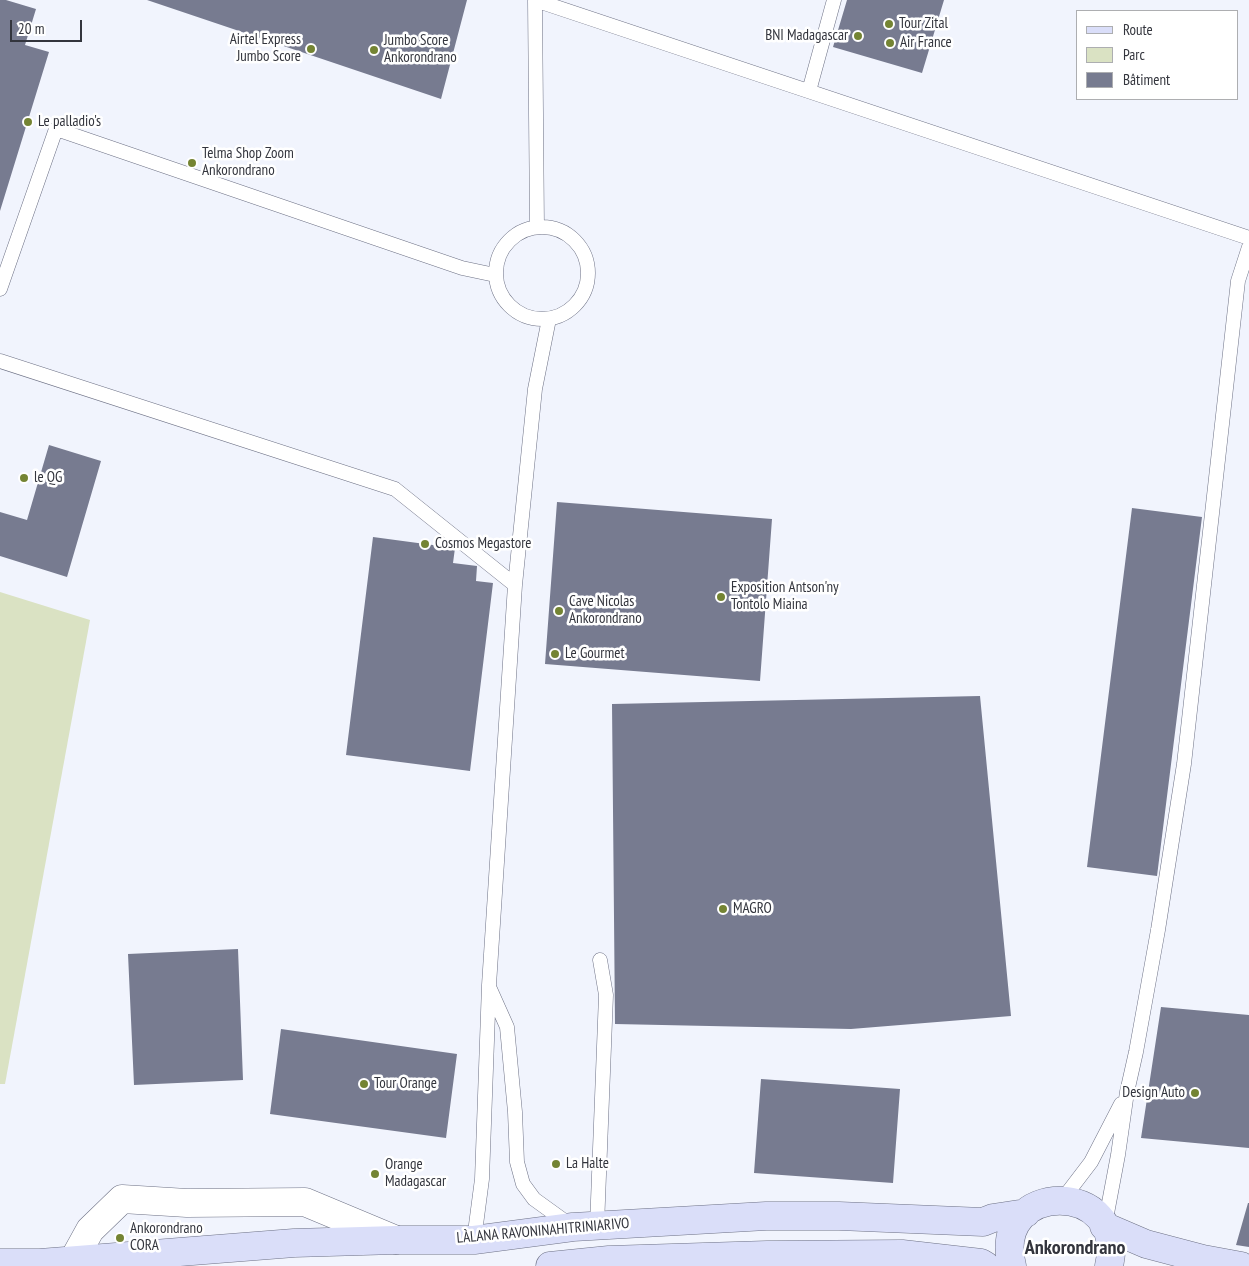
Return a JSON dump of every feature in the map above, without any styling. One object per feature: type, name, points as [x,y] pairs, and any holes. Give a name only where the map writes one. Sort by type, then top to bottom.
[{"type":"main road","name":"LÀLANA RAVONINAHITRINIARIVO","points":[[0,1263],[40,1263],[294,1243],[474,1240],[585,1227],[766,1216],[839,1216],[983,1222],[993,1218],[1026,1212],[1043,1203],[1062,1200]]},
{"type":"main road","points":[[1062,1200],[1080,1204],[1089,1209],[1104,1226],[1109,1234],[1111,1245],[1109,1266]]},
{"type":"main road","points":[[1012,1266],[1009,1247],[1010,1237],[1026,1212]]},
{"type":"main road","points":[[1104,1226],[1146,1244],[1241,1266]]},
{"type":"main road","points":[[559,1266],[609,1260],[688,1256],[902,1254],[986,1266]]},
{"type":"street","points":[[74,1260],[90,1230],[122,1199],[187,1203],[305,1202],[396,1240]]},
{"type":"lane","points":[[537,227],[535,0],[1249,238]]},
{"type":"lane","points":[[809,91],[834,0]]},
{"type":"lane","points":[[0,289],[56,129],[453,264],[495,275]]},
{"type":"lane","points":[[537,227],[550,227],[562,231],[581,249],[586,261],[586,286],[580,298],[572,308],[561,315],[549,319],[530,318],[512,309],[500,294],[495,275],[502,249],[511,238],[523,230],[537,227]]},
{"type":"lane","points":[[1104,1226],[1156,939],[1184,764],[1238,280],[1249,251]]},
{"type":"lane","points":[[474,1240],[482,1180],[489,985],[515,585],[535,389],[549,319]]},
{"type":"lane","points":[[0,361],[396,489],[515,585]]},
{"type":"lane","points":[[489,985],[507,1027],[516,1112],[517,1162],[523,1184],[534,1199],[585,1227],[606,995],[600,960]]},
{"type":"lane","points":[[1062,1200],[1092,1162],[1127,1092]]},
{"type":"green space","points":[[0,592],[90,620],[5,1084],[0,1084]]},
{"type":"building","points":[[0,0],[36,9],[25,45],[49,52],[0,211]]},
{"type":"building","name":"Jumbo Score Ankorondrano","points":[[147,0],[467,0],[441,99]]},
{"type":"building","name":"Tour Zital","points":[[847,0],[944,0],[922,73],[833,47]]},
{"type":"building","points":[[49,445],[101,461],[67,577],[0,556],[0,512],[27,520]]},
{"type":"building","points":[[557,502],[772,519],[760,681],[545,664]]},
{"type":"building","points":[[1132,508],[1202,517],[1157,876],[1087,867]]},
{"type":"building","points":[[373,537],[455,548],[453,563],[477,566],[476,581],[493,583],[470,771],[346,755]]},
{"type":"building","points":[[980,696],[1011,1016],[851,1029],[615,1024],[612,704]]},
{"type":"building","points":[[238,949],[243,1080],[134,1085],[128,954]]},
{"type":"building","points":[[1161,1007],[1249,1015],[1249,1148],[1141,1138]]},
{"type":"building","name":"Tour Orange","points":[[281,1029],[457,1054],[446,1138],[270,1114]]},
{"type":"building","points":[[761,1079],[900,1089],[893,1183],[754,1173]]},
{"type":"building","points":[[1249,1203],[1249,1247],[1236,1245]]},
{"type":"place","name":"Tour Zital","points":[[889,24]]},
{"type":"place","name":"BNI Madagascar","points":[[858,36]]},
{"type":"place","name":"Air France","points":[[890,43]]},
{"type":"place","name":"Airtel Express Jumbo Score","points":[[311,49]]},
{"type":"place","name":"Jumbo Score Ankorondrano","points":[[374,50]]},
{"type":"place","name":"Le palladio's","points":[[28,122]]},
{"type":"place","name":"Telma Shop Zoom Ankorondrano","points":[[192,163]]},
{"type":"place","name":"le QG","points":[[24,478]]},
{"type":"place","name":"Cosmos Megastore","points":[[425,544]]},
{"type":"place","name":"Exposition Antson'ny Tontolo Miaina","points":[[721,597]]},
{"type":"place","name":"Cave Nicolas Ankorondrano","points":[[559,611]]},
{"type":"place","name":"Le Gourmet","points":[[555,654]]},
{"type":"place","name":"MAGRO","points":[[723,909]]},
{"type":"place","name":"Tour Orange","points":[[364,1084]]},
{"type":"place","name":"Design Auto","points":[[1195,1093]]},
{"type":"place","name":"La Halte","points":[[556,1164]]},
{"type":"place","name":"Orange Madagascar","points":[[375,1174]]},
{"type":"place","name":"Ankorondrano CORA","points":[[120,1238]]},
{"type":"district","name":"Ankorondrano","points":[[1075,1248]]}]
